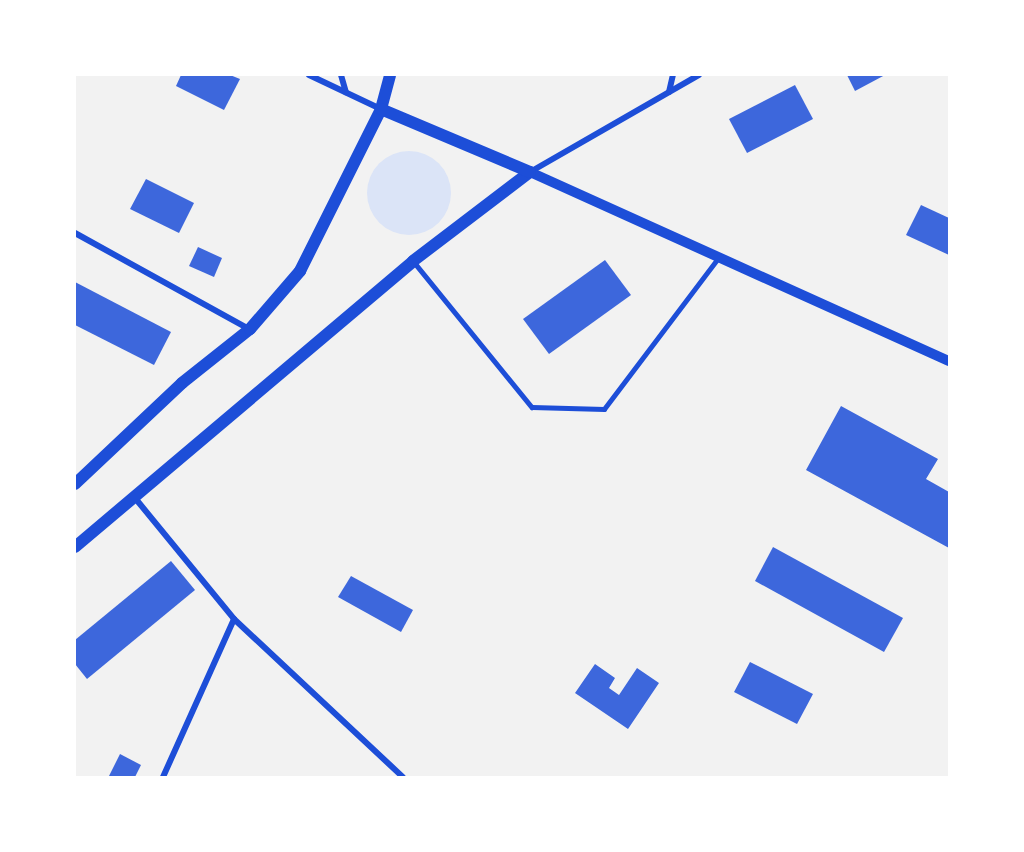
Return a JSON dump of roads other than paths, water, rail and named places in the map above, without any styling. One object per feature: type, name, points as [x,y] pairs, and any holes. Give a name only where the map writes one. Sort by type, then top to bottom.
[{"type":"main road","points":[[75,484],[182,383],[250,330],[300,271],[381,109],[390,75]]},
{"type":"main road","points":[[75,547],[413,261],[530,172],[381,109]]},
{"type":"street","points":[[309,75],[381,109]]},
{"type":"street","points":[[341,75],[346,92]]},
{"type":"street","points":[[669,92],[673,75]]},
{"type":"street","points":[[530,172],[699,75]]},
{"type":"street","points":[[530,172],[949,361]]},
{"type":"street","points":[[75,233],[250,330]]},
{"type":"street","points":[[135,498],[234,619],[404,777]]},
{"type":"street","points":[[163,777],[234,619]]},
{"type":"lane","points":[[413,261],[532,407],[604,409],[718,258]]}]
